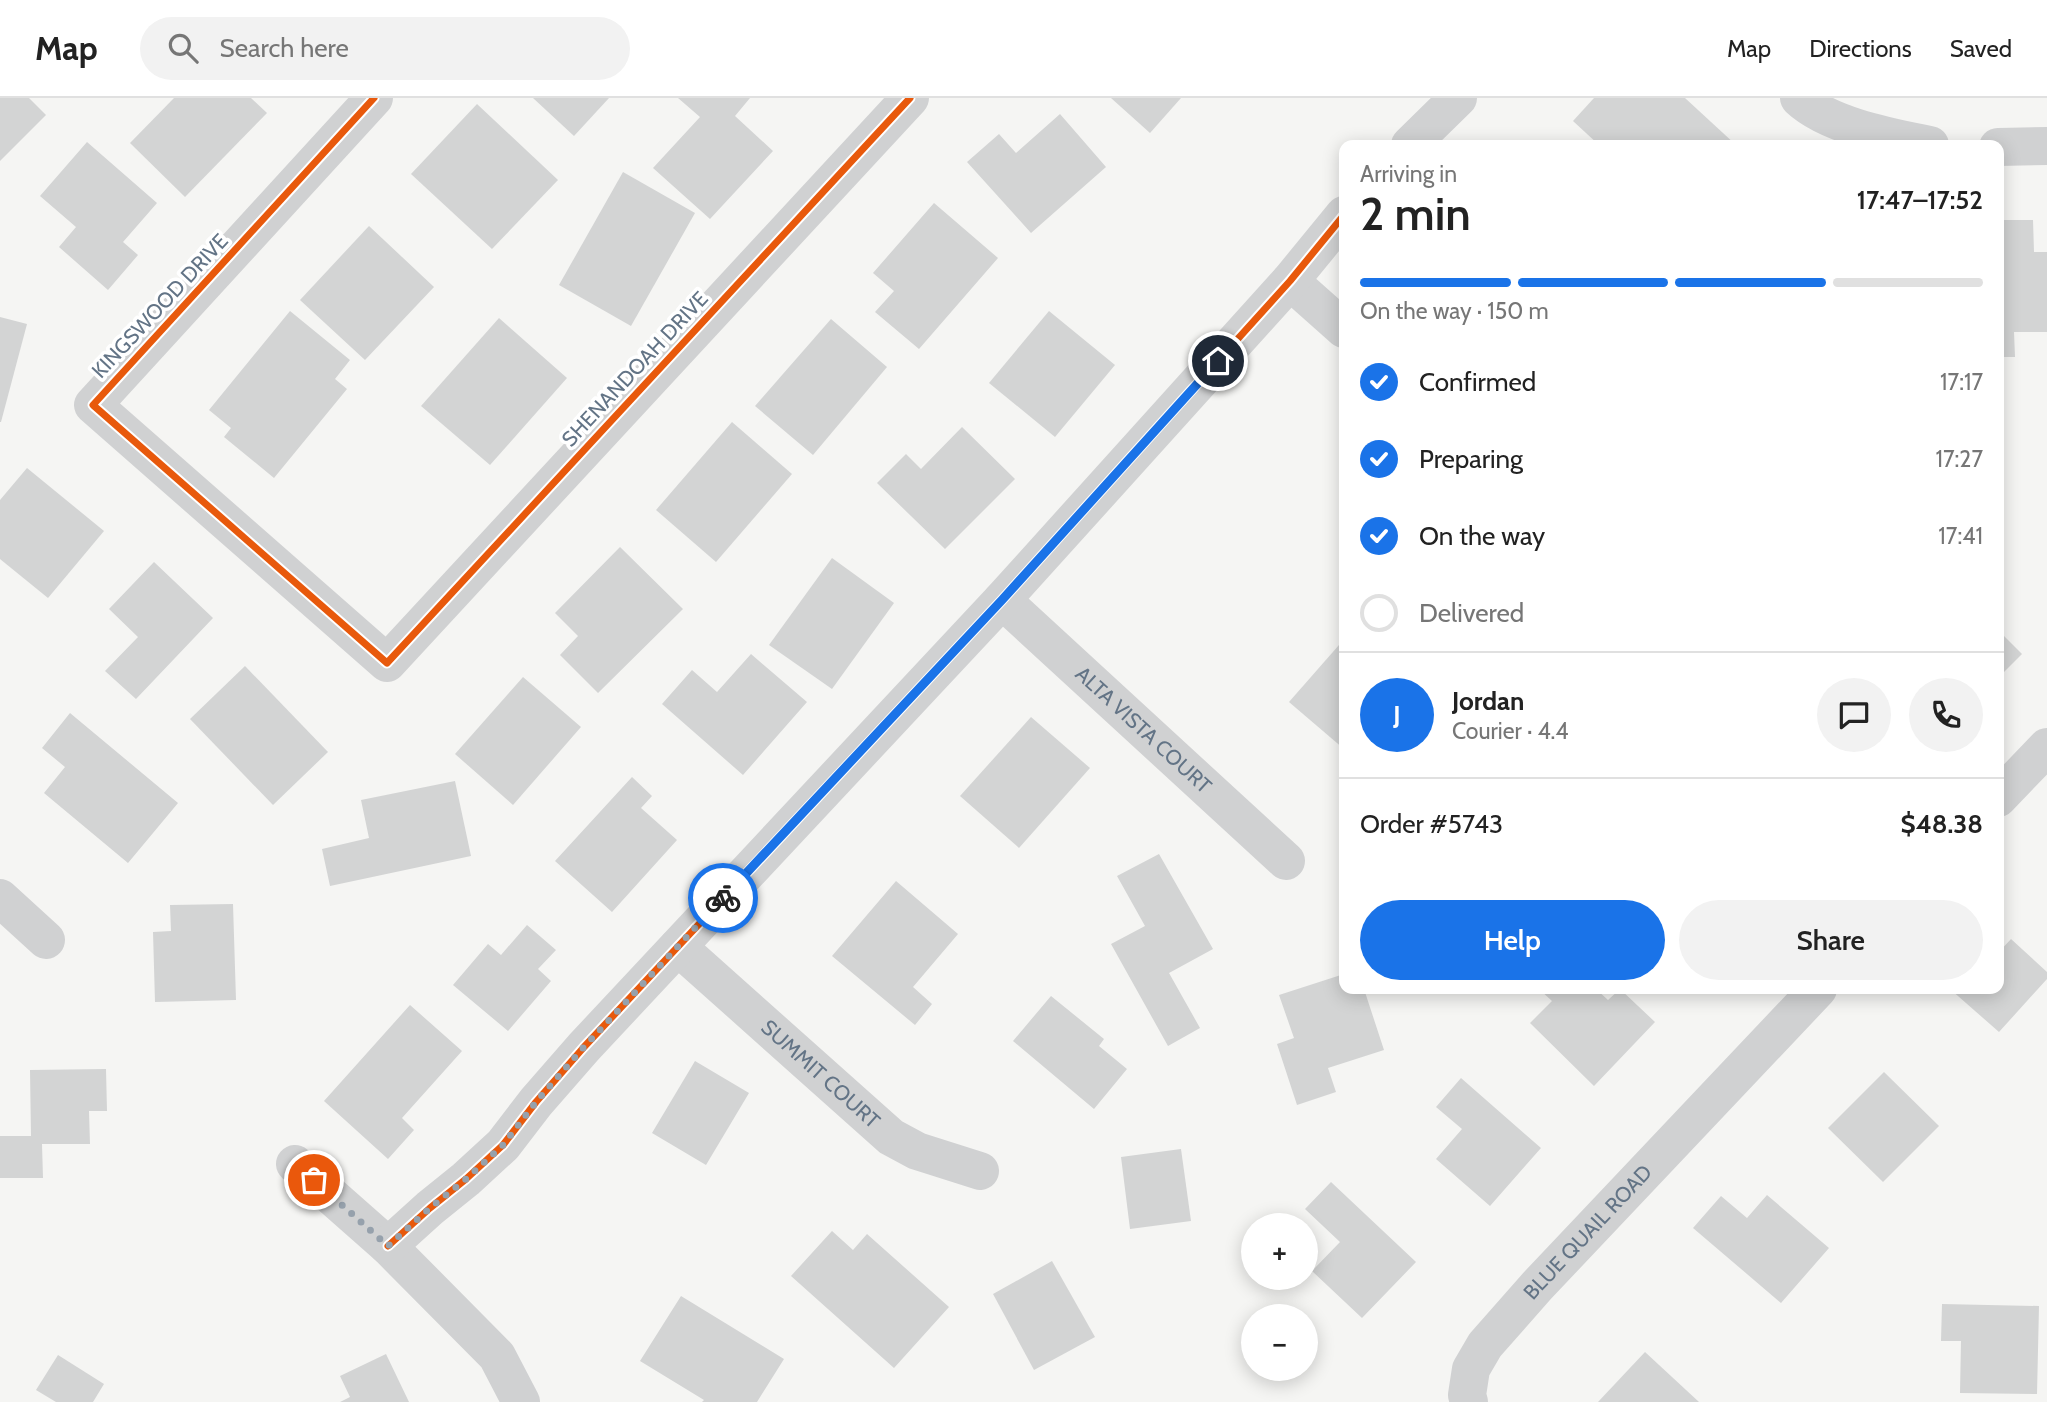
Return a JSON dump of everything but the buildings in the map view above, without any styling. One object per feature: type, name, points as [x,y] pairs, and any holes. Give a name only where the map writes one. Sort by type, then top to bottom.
[{"type":"street","name":"KINGSWOOD DRIVE","points":[[374,98],[93,405],[387,663]]},
{"type":"street","name":"SHENANDOAH DRIVE","points":[[387,663],[910,98]]},
{"type":"street","points":[[1415,140],[1458,98]]},
{"type":"street","points":[[1799,98],[1831,117],[1876,134],[1905,140]]},
{"type":"street","points":[[2004,148],[2047,146]]},
{"type":"street","points":[[388,1246],[503,1145],[584,1047],[1002,600],[1290,281],[1339,221]]},
{"type":"street","points":[[1290,281],[1339,325]]},
{"type":"street","name":"ALTA VISTA COURT","points":[[1002,600],[1286,861]]},
{"type":"street","points":[[2004,792],[2047,747]]},
{"type":"street","points":[[0,898],[46,940]]},
{"type":"street","name":"SUMMIT COURT","points":[[678,947],[891,1137],[917,1151],[980,1171]]},
{"type":"street","name":"BLUE QUAIL ROAD","points":[[1468,1399],[1471,1369],[1485,1345],[1546,1276],[1813,994]]},
{"type":"street","points":[[295,1164],[388,1246],[497,1356],[521,1402]]},
{"type":"cycle path","points":[[374,98],[93,405],[387,663],[910,98]]},
{"type":"cycle path","points":[[388,1246],[503,1145],[584,1047],[1002,600],[1290,281],[1339,221]]},
{"type":"way so far","points":[[314,1180],[388,1246],[503,1145],[584,1047],[723,898]]},
{"type":"route","points":[[723,898],[1002,600],[1218,361]]}]
